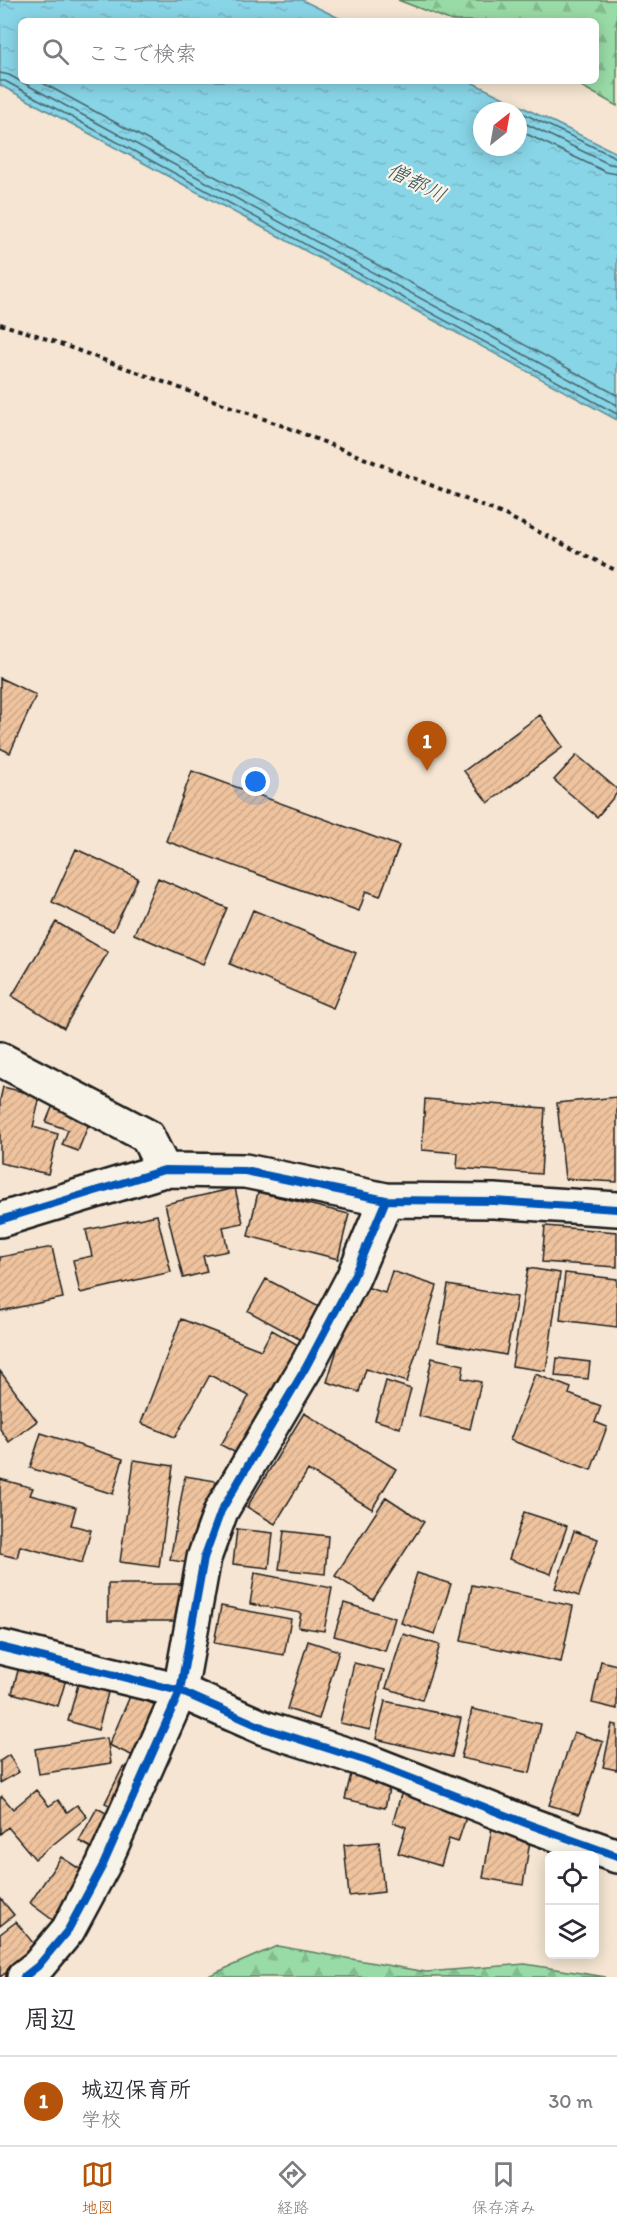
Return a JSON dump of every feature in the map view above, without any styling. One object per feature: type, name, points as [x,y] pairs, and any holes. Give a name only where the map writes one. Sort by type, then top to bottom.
[{"type":"street","points":[[0,1059],[147,1136],[164,1170]]},
{"type":"street","points":[[0,1220],[164,1170],[246,1171],[386,1200],[494,1201],[617,1209]]},
{"type":"street","points":[[24,1977],[38,1966],[68,1930],[103,1865],[180,1691],[204,1558],[221,1510],[306,1366],[343,1297],[386,1200]]},
{"type":"street","points":[[0,1647],[180,1691],[264,1728],[367,1761],[617,1856]]},
{"type":"path","points":[[0,324],[36,335],[294,430],[505,514],[617,571]]},
{"type":"green space","points":[[398,0],[617,0],[617,106],[577,84],[599,84],[599,18],[444,18]]},
{"type":"green space","points":[[277,1946],[426,1972],[525,1964],[606,1977],[206,1977]]},
{"type":"water","name":"僧都川","points":[[0,0],[302,0],[339,18],[18,18],[18,84],[475,84],[512,102],[473,102],[473,156],[527,156],[527,109],[617,153],[617,420],[0,85]]},
{"type":"building","points":[[0,678],[36,695],[10,753],[0,748]]},
{"type":"building","points":[[540,715],[563,747],[488,803],[464,771]]},
{"type":"building","points":[[577,755],[617,789],[617,793],[597,817],[554,780]]},
{"type":"building","points":[[192,771],[399,846],[380,896],[366,891],[359,911],[166,841]]},
{"type":"building","points":[[76,849],[138,878],[113,931],[52,902]]},
{"type":"building","points":[[158,878],[227,908],[203,964],[134,934]]},
{"type":"building","points":[[253,910],[356,953],[333,1008],[230,964]]},
{"type":"building","points":[[56,922],[108,952],[64,1028],[12,996]]},
{"type":"building","points":[[3,1087],[40,1096],[33,1127],[58,1134],[48,1174],[0,1163],[0,1100]]},
{"type":"building","points":[[617,1097],[617,1182],[565,1179],[557,1103]]},
{"type":"building","points":[[425,1099],[545,1108],[541,1174],[457,1168],[458,1153],[422,1150]]},
{"type":"building","points":[[55,1100],[92,1116],[78,1151],[62,1145],[68,1130],[46,1122]]},
{"type":"building","points":[[235,1188],[243,1223],[223,1227],[228,1251],[203,1256],[207,1272],[183,1278],[165,1204]]},
{"type":"building","points":[[258,1192],[349,1214],[338,1259],[248,1236]]},
{"type":"building","points":[[157,1215],[171,1272],[80,1293],[73,1260],[92,1256],[86,1230]]},
{"type":"building","points":[[545,1226],[617,1232],[617,1267],[542,1262]]},
{"type":"building","points":[[52,1247],[63,1298],[0,1311],[0,1257]]},
{"type":"building","points":[[528,1268],[560,1273],[546,1371],[512,1366]]},
{"type":"building","points":[[392,1271],[437,1286],[407,1382],[366,1369],[359,1392],[327,1382],[357,1284],[385,1293]]},
{"type":"building","points":[[565,1273],[617,1279],[617,1327],[560,1320]]},
{"type":"building","points":[[266,1279],[323,1309],[305,1342],[248,1311]]},
{"type":"building","points":[[448,1285],[517,1297],[506,1355],[438,1342]]},
{"type":"building","points":[[181,1319],[261,1350],[272,1330],[307,1350],[245,1458],[221,1445],[249,1396],[210,1375],[175,1437],[141,1423]]},
{"type":"building","points":[[432,1358],[464,1365],[462,1378],[481,1382],[470,1429],[419,1416]]},
{"type":"building","points":[[557,1358],[590,1362],[588,1379],[555,1376]]},
{"type":"building","points":[[0,1371],[37,1421],[9,1442],[0,1429]]},
{"type":"building","points":[[535,1374],[571,1388],[569,1394],[601,1406],[595,1422],[607,1427],[591,1470],[510,1440]]},
{"type":"building","points":[[386,1381],[411,1389],[400,1428],[375,1420]]},
{"type":"building","points":[[304,1413],[396,1469],[372,1509],[308,1470],[275,1524],[247,1507]]},
{"type":"building","points":[[41,1433],[123,1459],[113,1494],[30,1468]]},
{"type":"building","points":[[134,1460],[173,1466],[159,1567],[120,1562]]},
{"type":"building","points":[[185,1476],[216,1481],[201,1565],[170,1560]]},
{"type":"building","points":[[0,1479],[33,1488],[30,1495],[76,1507],[71,1525],[91,1530],[82,1563],[20,1546],[17,1558],[0,1554]]},
{"type":"building","points":[[386,1497],[424,1522],[373,1600],[335,1576]]},
{"type":"building","points":[[524,1512],[567,1526],[551,1574],[509,1559]]},
{"type":"building","points":[[237,1529],[273,1533],[269,1568],[233,1564]]},
{"type":"building","points":[[284,1531],[328,1536],[325,1574],[279,1569]]},
{"type":"building","points":[[574,1531],[598,1539],[579,1596],[555,1588]]},
{"type":"building","points":[[255,1573],[332,1588],[324,1631],[298,1627],[301,1613],[250,1604]]},
{"type":"building","points":[[417,1573],[451,1584],[435,1634],[401,1623]]},
{"type":"building","points":[[108,1584],[191,1584],[191,1621],[108,1621]]},
{"type":"building","points":[[472,1585],[573,1606],[561,1662],[461,1641]]},
{"type":"building","points":[[344,1603],[395,1618],[385,1651],[334,1636]]},
{"type":"building","points":[[221,1606],[291,1619],[284,1655],[214,1643]]},
{"type":"building","points":[[403,1634],[440,1645],[422,1700],[386,1688]]},
{"type":"building","points":[[308,1641],[339,1651],[319,1719],[287,1709]]},
{"type":"building","points":[[601,1661],[617,1665],[617,1709],[592,1703]]},
{"type":"building","points":[[20,1663],[67,1676],[58,1706],[12,1693]]},
{"type":"building","points":[[354,1663],[384,1670],[370,1730],[340,1723]]},
{"type":"building","points":[[79,1681],[109,1689],[98,1730],[68,1721]]},
{"type":"building","points":[[131,1694],[162,1708],[140,1759],[109,1745]]},
{"type":"building","points":[[385,1701],[461,1718],[452,1757],[376,1739]]},
{"type":"building","points":[[472,1709],[541,1724],[530,1773],[461,1758]]},
{"type":"building","points":[[612,1724],[617,1725],[617,1770],[603,1767]]},
{"type":"building","points":[[574,1732],[603,1742],[579,1814],[549,1805]]},
{"type":"building","points":[[107,1738],[111,1763],[39,1774],[35,1749]]},
{"type":"building","points":[[9,1755],[19,1772],[0,1783],[0,1761]]},
{"type":"building","points":[[123,1767],[135,1772],[117,1809],[105,1803]]},
{"type":"building","points":[[352,1770],[391,1779],[385,1808],[345,1799]]},
{"type":"building","points":[[36,1790],[49,1806],[58,1800],[67,1812],[77,1805],[87,1817],[35,1859],[8,1827],[0,1834],[0,1798],[2,1796],[13,1809]]},
{"type":"building","points":[[402,1791],[468,1811],[458,1842],[449,1839],[441,1866],[398,1853],[406,1827],[393,1822]]},
{"type":"building","points":[[97,1808],[113,1817],[95,1850],[79,1841]]},
{"type":"building","points":[[492,1827],[531,1834],[523,1885],[483,1878]]},
{"type":"building","points":[[379,1842],[384,1892],[349,1896],[344,1845]]},
{"type":"building","points":[[61,1857],[86,1873],[54,1921],[30,1903]]},
{"type":"building","points":[[0,1898],[14,1915],[0,1926]]},
{"type":"building","points":[[16,1922],[38,1949],[0,1977],[0,1934]]},
{"type":"cycle path","points":[[0,1220],[164,1170],[245,1171],[386,1200],[494,1201],[617,1209]]},
{"type":"cycle path","points":[[24,1977],[38,1966],[68,1930],[103,1865],[180,1691],[204,1558],[221,1511],[306,1367],[353,1278],[386,1200]]},
{"type":"cycle path","points":[[0,1647],[180,1691],[264,1728],[367,1761],[617,1856]]},
{"type":"place","name":"城辺保育所","points":[[427,771]]}]
